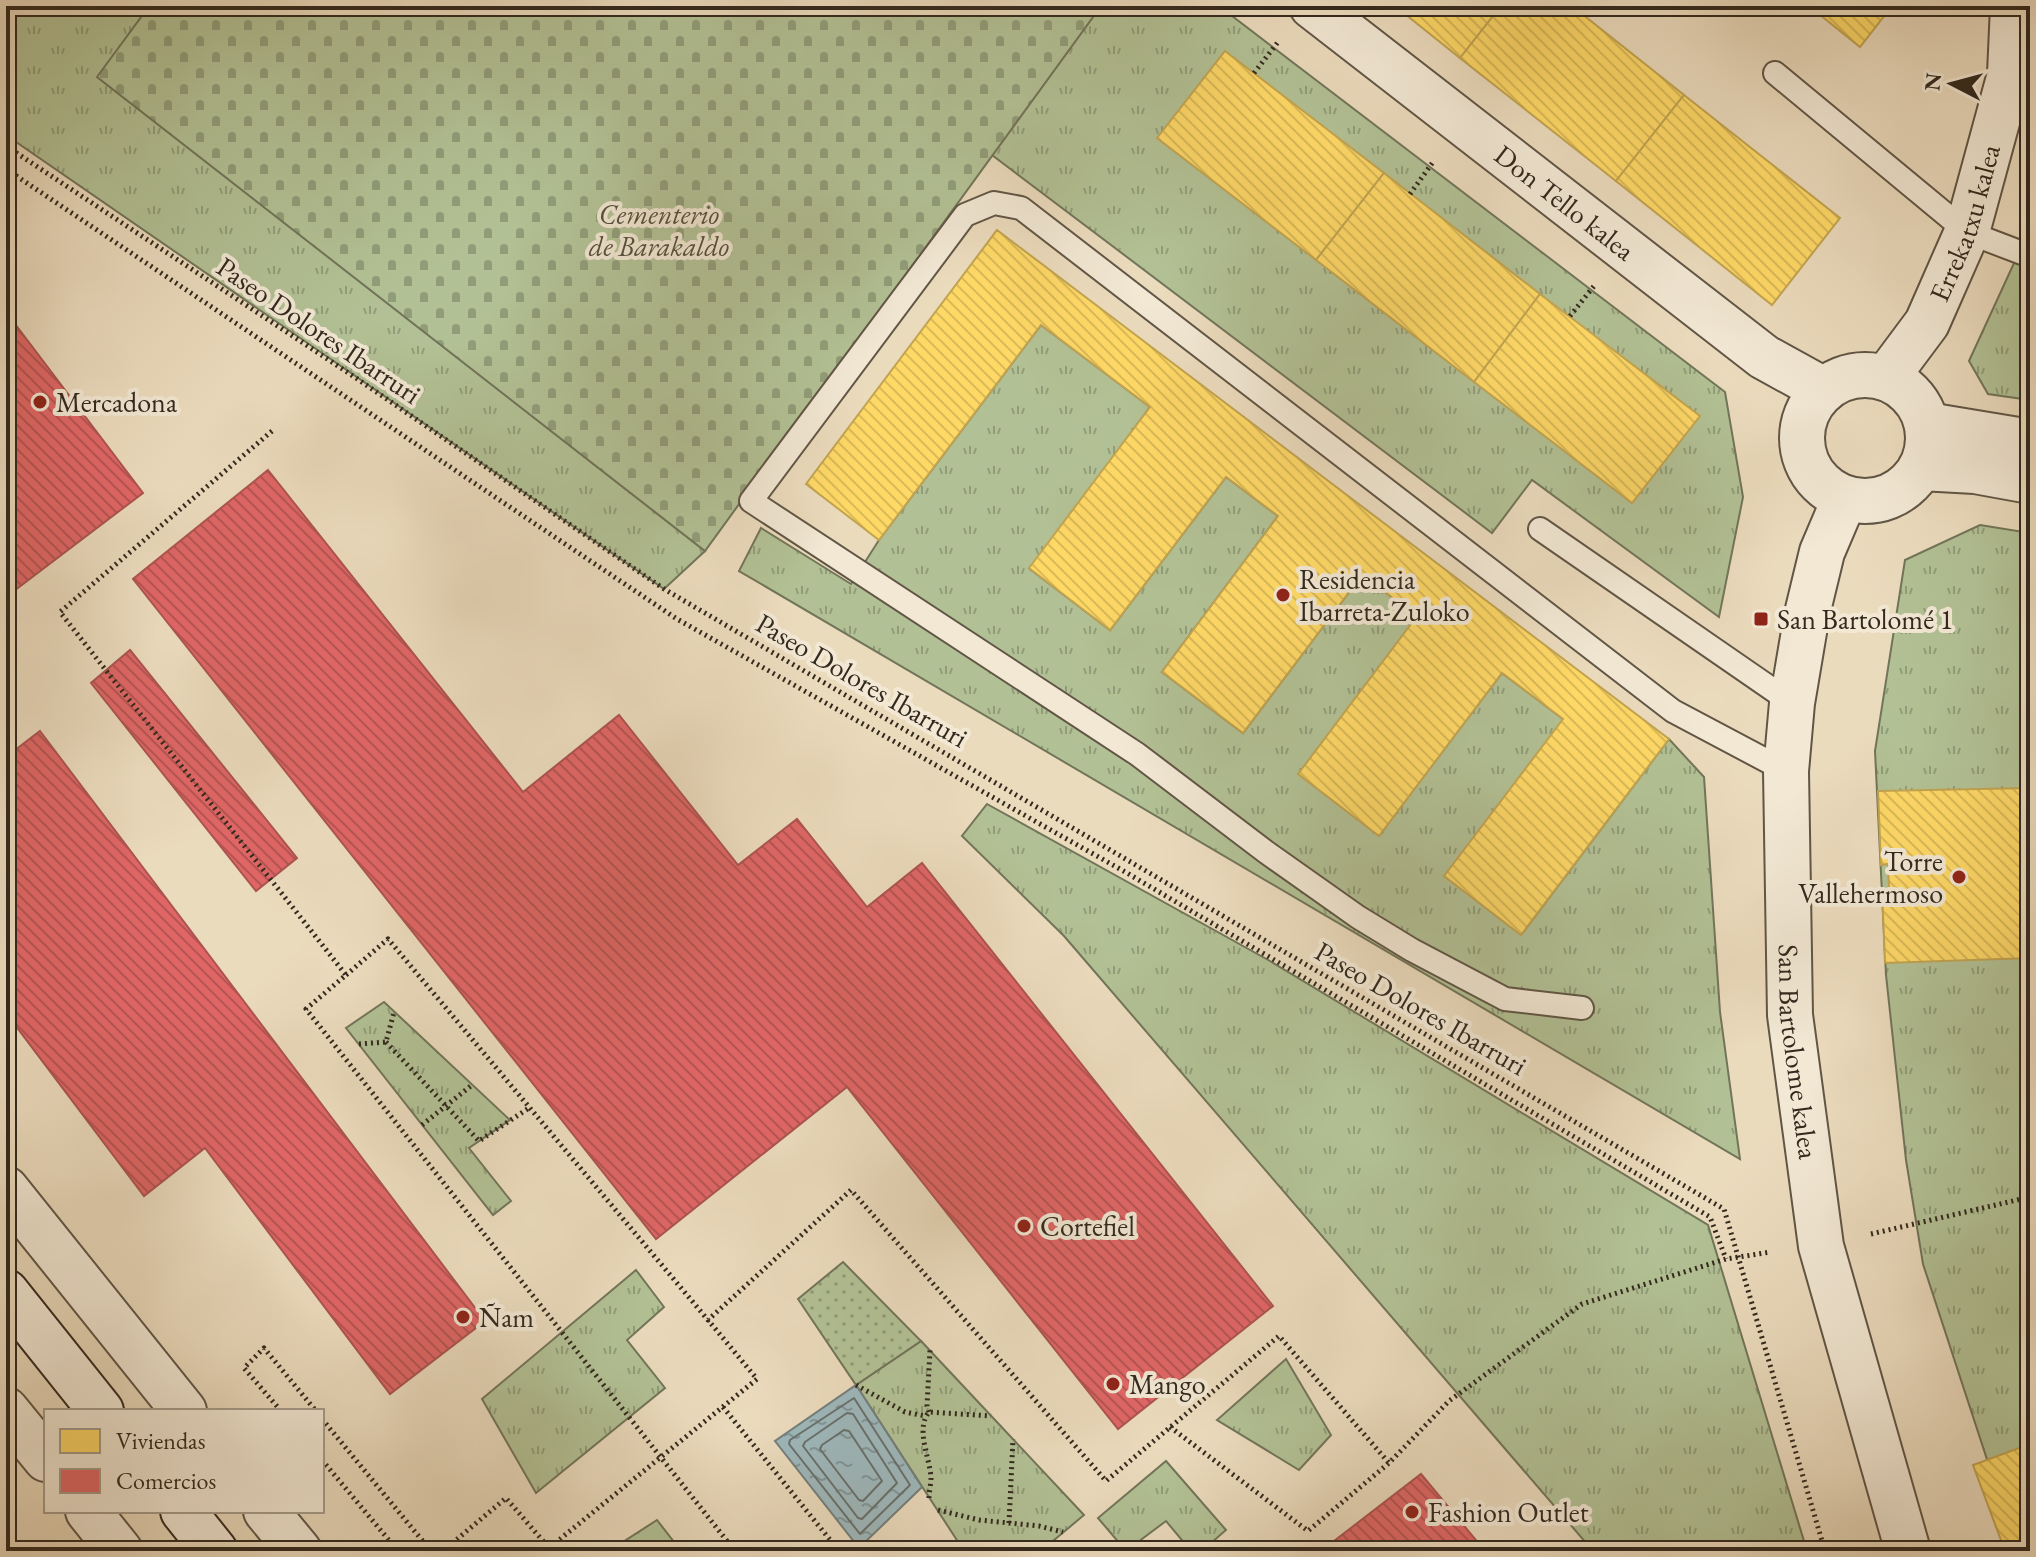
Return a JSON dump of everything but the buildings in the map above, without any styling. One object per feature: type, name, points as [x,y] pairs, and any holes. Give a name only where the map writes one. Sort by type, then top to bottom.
[{"type":"street","name":"Don Tello kalea","points":[[1312,6],[1764,357],[1824,390]]},
{"type":"street","name":"Errekatxu kalea","points":[[1886,378],[1927,323],[1967,232],[2010,74],[2013,6]]},
{"type":"street","points":[[1865,375],[1886,378],[1905,389],[1919,405],[1927,425],[1927,446],[1921,468],[1908,485],[1889,497],[1868,501],[1845,498],[1825,488],[1811,471],[1802,451],[1802,429],[1809,407],[1824,390],[1842,378],[1865,375]]},
{"type":"street","points":[[1927,425],[2030,442]]},
{"type":"street","points":[[1921,468],[1975,471],[2030,481]]},
{"type":"street","name":"San Bartolome kalea","points":[[1845,498],[1822,552],[1807,614],[1792,703],[1786,771],[1790,1015],[1821,1246],[1908,1551]]},
{"type":"street","points":[[6,1189],[182,1409]]},
{"type":"street","points":[[6,1292],[99,1409]]},
{"type":"street","points":[[6,1410],[44,1457]]},
{"type":"street","points":[[90,1513],[120,1551]]},
{"type":"street","points":[[185,1513],[215,1551]]},
{"type":"street","points":[[268,1513],[299,1551]]},
{"type":"lane","points":[[1775,73],[1967,232],[2030,256]]},
{"type":"lane","points":[[1582,1008],[1505,999],[1358,917],[1137,754],[751,501],[965,215],[994,203],[1021,208],[1673,711],[1786,771]]},
{"type":"lane","points":[[1540,529],[1792,703]]},
{"type":"path","name":"Paseo Dolores Ibarruri","points":[[6,146],[356,378],[664,589],[1724,1209],[1738,1256]]},
{"type":"path","points":[[6,169],[677,619],[1127,873],[1710,1217],[1726,1259]]},
{"type":"path","points":[[272,431],[60,612],[346,975]]},
{"type":"path","points":[[443,1551],[506,1498],[549,1548],[661,1458],[757,1379],[388,939],[306,1009],[661,1458],[735,1551]]},
{"type":"path","points":[[386,1042],[394,1012]]},
{"type":"path","points":[[386,1042],[479,1141],[529,1108]]},
{"type":"path","points":[[359,1044],[386,1042]]},
{"type":"path","points":[[422,1125],[472,1085]]},
{"type":"path","points":[[708,1320],[851,1190],[1106,1481],[1279,1336],[1389,1463]]},
{"type":"path","points":[[1170,1427],[1308,1531],[1389,1463],[1449,1401],[1582,1304],[1738,1256],[1821,1246],[2030,1197]]},
{"type":"path","points":[[1738,1256],[1825,1551]]},
{"type":"path","points":[[279,1409],[244,1368],[264,1348],[314,1409]]},
{"type":"path","points":[[929,1498],[931,1478],[923,1429],[927,1414],[930,1350]]},
{"type":"path","points":[[856,1385],[905,1412],[991,1416]]},
{"type":"path","points":[[723,1407],[839,1551]]},
{"type":"path","points":[[324,1421],[431,1551]]},
{"type":"path","points":[[1009,1523],[1013,1439]]},
{"type":"path","points":[[324,1462],[398,1551]]},
{"type":"path","points":[[938,1510],[979,1520],[1039,1526],[1063,1532]]},
{"type":"green space","points":[[6,6],[143,6],[147,9],[98,77],[705,551],[664,589],[6,135]]},
{"type":"green space","name":"Cementerio de Barakaldo","points":[[143,6],[1101,6],[705,551],[97,77],[147,9]]},
{"type":"green space","points":[[1101,6],[1219,6],[1725,392],[1743,497],[1719,617],[1532,480],[1492,533],[992,155]]},
{"type":"green space","points":[[2030,221],[2030,400],[1988,394],[1969,361],[2026,237]]},
{"type":"green space","points":[[1041,325],[1150,407],[1030,569],[1110,630],[1226,477],[1278,516],[1162,672],[1243,733],[1362,575],[1417,616],[1379,835],[1502,673],[1563,719],[1521,935],[1669,739],[1704,777],[1720,1012],[1740,1159],[739,571],[761,528],[851,584],[879,540]]},
{"type":"green space","points":[[1980,525],[2030,533],[2030,1551],[2017,1551],[1923,1264],[1906,1160],[1886,975],[1875,751],[1905,560]]},
{"type":"green space","points":[[987,804],[1270,961],[1708,1225],[1807,1551],[1593,1551],[1064,936],[962,836]]},
{"type":"green space","points":[[384,1002],[510,1120],[469,1148],[511,1201],[493,1215],[346,1028]]},
{"type":"green space","points":[[843,1262],[921,1341],[856,1385],[798,1299]]},
{"type":"green space","points":[[636,1270],[664,1307],[627,1340],[665,1388],[536,1493],[482,1399]]},
{"type":"green space","points":[[921,1341],[1084,1515],[1041,1551],[964,1551],[856,1385]]},
{"type":"green space","points":[[1286,1359],[1331,1435],[1299,1470],[1217,1420]]},
{"type":"green space","points":[[1166,1461],[1226,1530],[1202,1551],[1191,1551],[1166,1521],[1126,1551],[1098,1518]]},
{"type":"green space","points":[[657,1520],[681,1551],[609,1551]]},
{"type":"water","points":[[856,1385],[922,1487],[859,1548],[775,1441]]},
{"type":"place","name":"Mercadona","points":[[40,402]]},
{"type":"place","name":"Residencia Ibarreta-Zuloko","points":[[1283,595]]},
{"type":"place","name":"San Bartolomé 1","points":[[1761,619]]},
{"type":"place","name":"Torre Vallehermoso","points":[[1959,877]]},
{"type":"place","name":"Cortefiel","points":[[1024,1226]]},
{"type":"place","name":"Ñam","points":[[463,1317]]},
{"type":"place","name":"Mango","points":[[1113,1384]]},
{"type":"place","name":"Fashion Outlet","points":[[1412,1512]]}]
